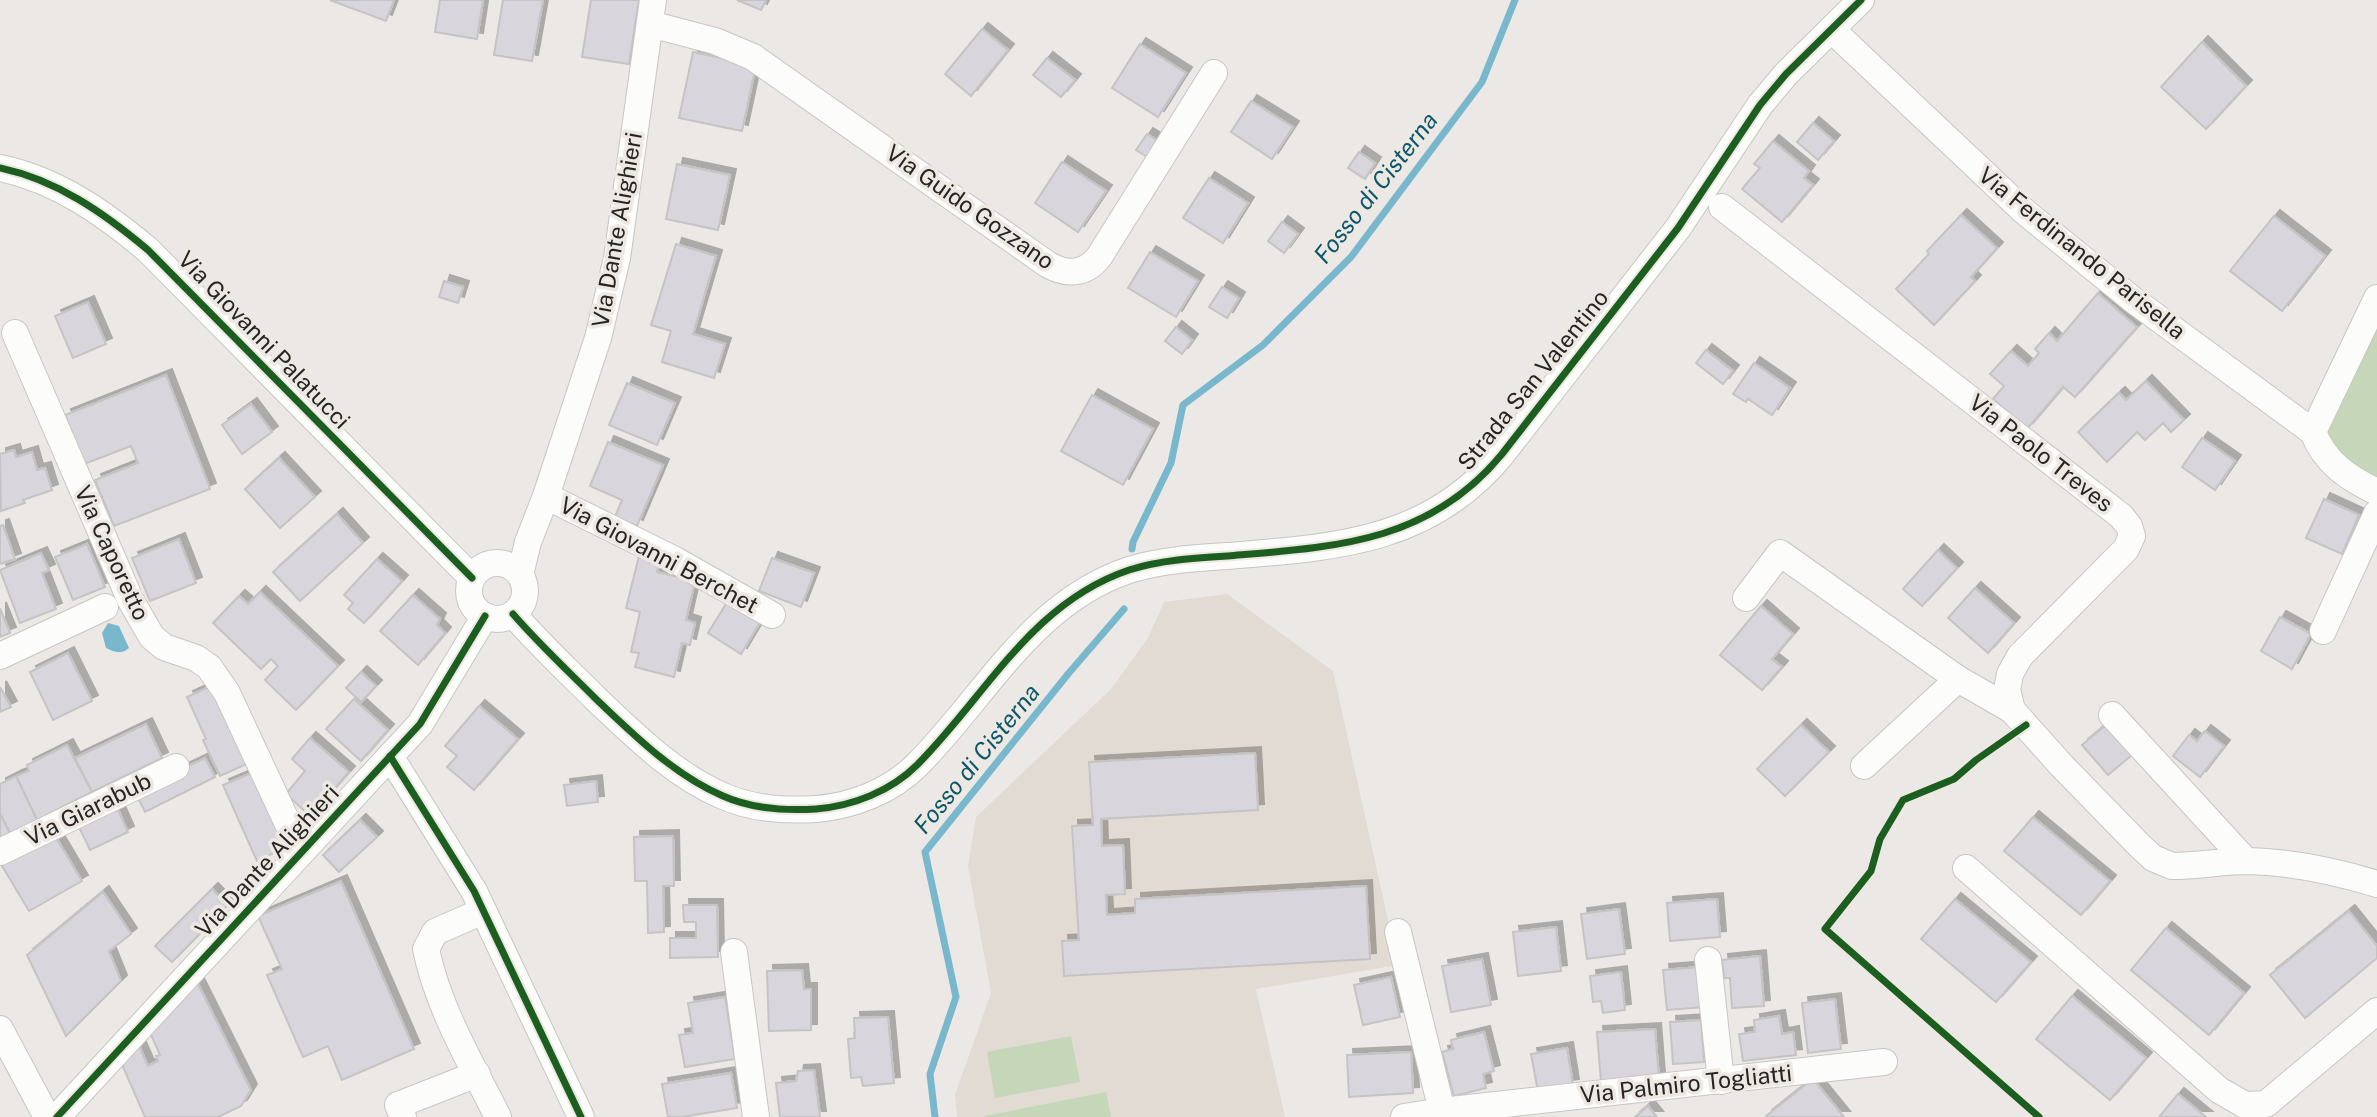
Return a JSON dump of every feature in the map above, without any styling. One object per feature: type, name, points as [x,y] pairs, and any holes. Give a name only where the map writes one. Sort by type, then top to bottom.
[{"type":"street","name":"Strada San Valentino","points":[[513,614],[538,642],[626,727],[685,775],[709,789],[738,802],[795,810],[847,804],[884,789],[907,774],[928,753],[1006,658],[1030,634],[1062,606],[1097,584],[1140,567],[1183,559],[1305,550],[1359,541],[1410,524],[1460,496],[1477,482],[1502,454],[1678,228],[1760,105],[1786,74],[1861,0]]},
{"type":"street","name":"Via Guido Gozzano","points":[[652,12],[753,57],[1047,264],[1068,272],[1089,268],[1099,257],[1214,73]]},
{"type":"street","name":"Via Dante Alighieri","points":[[513,614],[523,600],[524,583],[520,575],[528,542],[546,496],[612,287],[652,12]]},
{"type":"street","name":"Via Ferdinando Parisella","points":[[1832,30],[2025,212],[2132,299],[2313,432]]},
{"type":"street","name":"Via Giovanni Palatucci","points":[[0,168],[34,178],[75,197],[119,225],[148,250],[472,578]]},
{"type":"street","name":"Via Paolo Treves","points":[[1722,207],[2127,522],[2132,536],[2126,549],[2027,648],[2015,664],[2007,690],[2012,710]]},
{"type":"street","points":[[2377,298],[2313,432],[2322,452],[2333,465],[2377,492]]},
{"type":"street","name":"Via Caporetto","points":[[15,333],[130,599],[156,641],[164,647],[196,659],[218,677],[301,852]]},
{"type":"street","name":"Via Giovanni Berchet","points":[[546,496],[676,559],[772,615]]},
{"type":"street","points":[[2323,631],[2377,513]]},
{"type":"street","points":[[1746,598],[1780,554],[1958,679],[2012,710],[2062,766],[2153,858],[2172,866],[2246,861],[2317,868],[2377,884]]},
{"type":"street","points":[[513,614],[495,619],[485,616],[472,604],[469,587],[472,578],[486,565],[495,563],[513,568],[520,575]]},
{"type":"street","points":[[0,656],[105,607]]},
{"type":"street","name":"Via Dante Alighieri","points":[[57,1117],[420,724],[485,616]]},
{"type":"street","points":[[1864,766],[1958,679]]},
{"type":"street","points":[[2112,715],[2246,861]]},
{"type":"street","points":[[390,756],[450,849],[498,937],[581,1117]]},
{"type":"street","name":"Via Giarabub","points":[[0,852],[176,767]]},
{"type":"street","points":[[1966,869],[2219,1090],[2245,1105],[2272,1111],[2377,1011]]},
{"type":"street","points":[[483,911],[435,932],[426,949],[442,1002],[498,1117]]},
{"type":"street","points":[[1398,932],[1442,1111]]},
{"type":"street","points":[[734,951],[756,1117]]},
{"type":"street","points":[[1708,960],[1721,1081]]},
{"type":"street","points":[[0,1028],[47,1117]]},
{"type":"street","name":"Via Palmiro Togliatti","points":[[1410,1116],[1884,1062]]},
{"type":"street","points":[[403,1117],[398,1105],[477,1074]]},
{"type":"street","points":[[1561,1097],[1582,1117]]},
{"type":"shaded area","points":[[1227,594],[1333,671],[1398,965],[1256,989],[1285,1117],[957,1117],[955,1095],[991,993],[968,866],[976,817],[1111,689],[1148,638],[1164,602]]},
{"type":"green space","points":[[2377,299],[2377,488],[2313,432]]},
{"type":"green space","points":[[1071,1036],[1080,1082],[995,1098],[987,1052]]},
{"type":"green space","points":[[1106,1092],[1111,1117],[985,1117],[985,1116]]},
{"type":"water","points":[[108,623],[119,626],[129,648],[115,652],[106,648],[102,633]]},
{"type":"building","points":[[330,0],[394,0],[386,21]]},
{"type":"building","points":[[440,0],[483,0],[477,39],[435,32]]},
{"type":"building","points":[[503,0],[543,0],[532,61],[494,55]]},
{"type":"building","points":[[591,0],[639,0],[629,64],[582,57]]},
{"type":"building","points":[[737,0],[766,0],[761,10]]},
{"type":"building","points":[[982,29],[1008,50],[971,96],[945,74]]},
{"type":"building","points":[[2202,42],[2246,86],[2206,129],[2161,87]]},
{"type":"building","points":[[1140,44],[1186,73],[1158,117],[1112,88]]},
{"type":"building","points":[[693,52],[756,65],[742,131],[679,118]]},
{"type":"building","points":[[1047,58],[1075,80],[1061,97],[1033,75]]},
{"type":"building","points":[[1251,101],[1293,127],[1272,159],[1231,132]]},
{"type":"building","points":[[1813,123],[1834,141],[1818,160],[1797,142]]},
{"type":"building","points":[[1147,134],[1163,144],[1152,160],[1136,150]]},
{"type":"building","points":[[1773,141],[1809,171],[1804,178],[1813,185],[1782,222],[1742,189],[1760,168],[1754,164]]},
{"type":"building","points":[[1359,152],[1375,163],[1365,179],[1348,168]]},
{"type":"building","points":[[1062,162],[1106,191],[1078,232],[1035,203]]},
{"type":"building","points":[[677,164],[730,175],[718,230],[666,219]]},
{"type":"building","points":[[1209,178],[1248,203],[1223,243],[1183,218]]},
{"type":"building","points":[[1961,215],[1997,248],[1971,277],[1975,281],[1934,325],[1896,289]]},
{"type":"building","points":[[2274,216],[2325,256],[2282,311],[2230,271]]},
{"type":"building","points":[[1282,222],[1298,234],[1284,253],[1268,241]]},
{"type":"building","points":[[676,244],[716,256],[693,334],[725,344],[714,378],[662,362],[671,331],[651,325]]},
{"type":"building","points":[[1150,252],[1198,281],[1176,317],[1128,288]]},
{"type":"building","points":[[444,281],[463,287],[458,303],[439,297]]},
{"type":"building","points":[[1222,287],[1239,298],[1227,318],[1209,307]]},
{"type":"building","points":[[2098,293],[2137,327],[2075,397],[2063,387],[2027,429],[1993,399],[2004,386],[1990,374],[2011,351],[2028,366],[2039,353],[2035,349],[2049,333],[2057,341]]},
{"type":"building","points":[[88,302],[106,344],[73,358],[55,316]]},
{"type":"building","points":[[1176,327],[1192,340],[1182,354],[1165,341]]},
{"type":"building","points":[[1706,350],[1733,371],[1723,384],[1696,363]]},
{"type":"building","points":[[1754,363],[1790,388],[1772,415],[1748,399],[1746,402],[1733,394]]},
{"type":"building","points":[[166,375],[210,489],[114,526],[95,480],[138,463],[131,446],[84,464],[65,415]]},
{"type":"building","points":[[2146,381],[2184,420],[2171,432],[2163,423],[2145,440],[2137,432],[2107,462],[2078,432],[2119,393],[2126,400]]},
{"type":"building","points":[[627,383],[675,403],[657,445],[609,425]]},
{"type":"building","points":[[1092,395],[1153,429],[1123,485],[1061,451]]},
{"type":"building","points":[[251,404],[272,432],[242,454],[222,425]]},
{"type":"building","points":[[2202,438],[2235,461],[2215,490],[2182,467]]},
{"type":"building","points":[[608,442],[663,465],[637,526],[615,517],[622,500],[590,486]]},
{"type":"building","points":[[14,450],[16,457],[32,452],[37,470],[45,468],[52,490],[1,511],[0,454]]},
{"type":"building","points":[[279,458],[315,497],[280,528],[245,489]]},
{"type":"building","points":[[2324,499],[2359,515],[2342,554],[2306,538]]},
{"type":"building","points":[[337,514],[363,543],[300,601],[273,572]]},
{"type":"building","points":[[3,525],[15,559],[0,564],[0,526]]},
{"type":"building","points":[[179,539],[196,583],[150,601],[132,558]]},
{"type":"building","points":[[87,544],[105,587],[73,600],[55,557]]},
{"type":"building","points":[[1938,550],[1957,568],[1922,606],[1903,589]]},
{"type":"building","points":[[640,552],[661,557],[657,572],[695,581],[686,620],[695,623],[690,645],[682,643],[674,677],[635,667],[639,653],[631,652],[640,612],[626,608]]},
{"type":"building","points":[[41,553],[49,570],[42,573],[56,609],[20,623],[0,570]]},
{"type":"building","points":[[772,558],[814,573],[801,607],[759,591]]},
{"type":"building","points":[[377,559],[402,581],[364,623],[348,609],[353,603],[344,595]]},
{"type":"building","points":[[1975,588],[2014,623],[1988,653],[1948,618]]},
{"type":"building","points":[[260,592],[338,666],[296,710],[265,680],[278,666],[271,659],[261,669],[213,623],[239,596],[248,604]]},
{"type":"building","points":[[413,595],[440,619],[437,625],[445,633],[418,665],[380,631]]},
{"type":"building","points":[[729,599],[762,619],[741,654],[708,633]]},
{"type":"building","points":[[1761,606],[1793,634],[1772,659],[1782,667],[1762,690],[1720,655]]},
{"type":"building","points":[[0,608],[10,633],[0,637]]},
{"type":"building","points":[[2280,617],[2311,634],[2292,669],[2261,651]]},
{"type":"building","points":[[68,653],[92,701],[53,720],[30,672]]},
{"type":"building","points":[[361,672],[376,686],[361,702],[346,688]]},
{"type":"building","points":[[215,684],[251,762],[220,776],[187,697]]},
{"type":"building","points":[[0,687],[11,707],[0,712]]},
{"type":"building","points":[[354,699],[388,730],[361,761],[326,729]]},
{"type":"building","points":[[479,706],[518,739],[474,790],[447,767],[457,756],[445,746]]},
{"type":"building","points":[[146,724],[162,758],[92,792],[75,758]]},
{"type":"building","points":[[1801,725],[1829,752],[1785,796],[1757,769]]},
{"type":"building","points":[[2106,725],[2132,755],[2108,775],[2082,745]]},
{"type":"building","points":[[2205,731],[2224,746],[2200,777],[2173,756],[2189,735],[2197,741]]},
{"type":"building","points":[[310,738],[349,772],[310,816],[286,794],[305,771],[292,759]]},
{"type":"building","points":[[67,745],[92,792],[37,820],[16,776],[29,771],[27,765]]},
{"type":"building","points":[[1255,753],[1258,810],[1101,819],[1102,846],[1123,845],[1125,894],[1106,895],[1107,915],[1135,913],[1135,899],[1366,886],[1370,959],[1064,976],[1062,941],[1079,940],[1072,826],[1093,825],[1089,762]]},
{"type":"building","points":[[205,758],[215,777],[145,812],[135,792]]},
{"type":"building","points":[[254,772],[287,847],[257,861],[223,785]]},
{"type":"building","points":[[16,776],[37,820],[10,833],[0,814],[0,784]]},
{"type":"building","points":[[596,781],[598,802],[567,806],[564,785]]},
{"type":"building","points":[[116,805],[128,832],[90,850],[77,823]]},
{"type":"building","points":[[0,814],[10,833],[0,838]]},
{"type":"building","points":[[2033,817],[2110,881],[2081,915],[2004,851]]},
{"type":"building","points":[[360,820],[377,837],[339,872],[323,855]]},
{"type":"building","points":[[54,834],[82,881],[29,911],[1,864]]},
{"type":"building","points":[[673,836],[674,886],[663,886],[664,932],[648,933],[647,881],[635,881],[634,837]]},
{"type":"building","points":[[341,881],[414,1049],[342,1080],[328,1046],[303,1057],[267,975],[282,969],[258,916]]},
{"type":"building","points":[[212,889],[228,905],[172,962],[155,946]]},
{"type":"building","points":[[103,892],[131,934],[109,951],[121,981],[66,1036],[27,955]]},
{"type":"building","points":[[1717,899],[1720,937],[1670,941],[1667,903]]},
{"type":"building","points":[[1955,899],[2031,962],[1996,1002],[1921,939]]},
{"type":"building","points":[[683,905],[717,905],[718,957],[670,958],[670,938],[696,938],[696,922],[684,922]]},
{"type":"building","points":[[1619,909],[1625,954],[1587,959],[1581,914]]},
{"type":"building","points":[[2349,911],[2377,946],[2377,958],[2305,1018],[2270,975]]},
{"type":"building","points":[[1556,927],[1561,971],[1518,976],[1513,932]]},
{"type":"building","points":[[2166,928],[2244,993],[2209,1035],[2131,970]]},
{"type":"building","points":[[1760,956],[1764,1006],[1732,1008],[1730,978],[1724,978],[1722,960]]},
{"type":"building","points":[[1482,959],[1491,1005],[1451,1012],[1442,966]]},
{"type":"building","points":[[1700,967],[1704,1007],[1667,1010],[1663,970]]},
{"type":"building","points":[[802,970],[804,989],[811,989],[811,1030],[769,1031],[767,971]]},
{"type":"building","points":[[1621,972],[1625,1010],[1603,1013],[1601,1001],[1593,1002],[1590,976]]},
{"type":"building","points":[[1391,977],[1400,1017],[1363,1025],[1354,985]]},
{"type":"building","points":[[196,980],[251,1090],[241,1106],[218,1117],[145,1117],[120,1060],[137,1041],[148,1066],[158,1061],[156,1056],[160,1055],[149,1030]]},
{"type":"building","points":[[2072,996],[2146,1058],[2110,1100],[2036,1039]]},
{"type":"building","points":[[725,997],[735,1059],[685,1067],[679,1035],[693,1033],[688,1003]]},
{"type":"building","points":[[1835,999],[1841,1049],[1808,1053],[1802,1003]]},
{"type":"building","points":[[1779,1016],[1782,1034],[1793,1032],[1796,1055],[1743,1061],[1739,1034],[1755,1032],[1754,1020]]},
{"type":"building","points":[[888,1017],[894,1083],[863,1086],[861,1077],[851,1078],[848,1039],[855,1038],[854,1018]]},
{"type":"building","points":[[1701,1020],[1704,1062],[1673,1064],[1670,1022]]},
{"type":"building","points":[[1655,1029],[1659,1078],[1601,1082],[1597,1032]]},
{"type":"building","points":[[1484,1032],[1494,1071],[1483,1074],[1486,1088],[1454,1096],[1442,1052],[1453,1049],[1451,1040]]},
{"type":"building","points":[[1567,1048],[1573,1085],[1538,1091],[1531,1054]]},
{"type":"building","points":[[1411,1052],[1413,1093],[1349,1097],[1347,1055]]},
{"type":"building","points":[[814,1070],[820,1117],[780,1117],[776,1083],[796,1081],[798,1071]]},
{"type":"building","points":[[731,1073],[737,1108],[668,1117],[662,1084]]},
{"type":"building","points":[[1813,1079],[1844,1117],[1766,1116]]},
{"type":"building","points":[[2178,1094],[2206,1117],[2159,1117]]},
{"type":"building","points":[[1648,1106],[1657,1117],[1635,1117]]},
{"type":"waterway","name":"Fosso di Cisterna","points":[[1132,549],[1171,463],[1183,405],[1263,345],[1351,257],[1482,82],[1515,0]]},
{"type":"waterway","name":"Fosso di Cisterna","points":[[935,1117],[930,1074],[956,997],[925,852],[1068,674],[1124,609]]},
{"type":"cycle path","points":[[513,614],[564,668],[640,740],[671,766],[705,787],[745,804],[780,809],[830,807],[871,796],[917,765],[1037,628],[1064,605],[1095,585],[1129,570],[1153,564],[1306,549],[1378,535],[1411,523],[1443,506],[1474,484],[1502,454],[1678,228],[1760,105],[1786,74],[1861,0]]},
{"type":"cycle path","points":[[0,168],[21,173],[60,189],[97,211],[148,250],[472,578]]},
{"type":"cycle path","points":[[57,1117],[420,724],[485,616]]},
{"type":"cycle path","points":[[2026,725],[1954,779],[1903,800],[1880,839],[1871,871],[1825,929],[2039,1117]]},
{"type":"cycle path","points":[[390,756],[474,891],[581,1117]]}]
